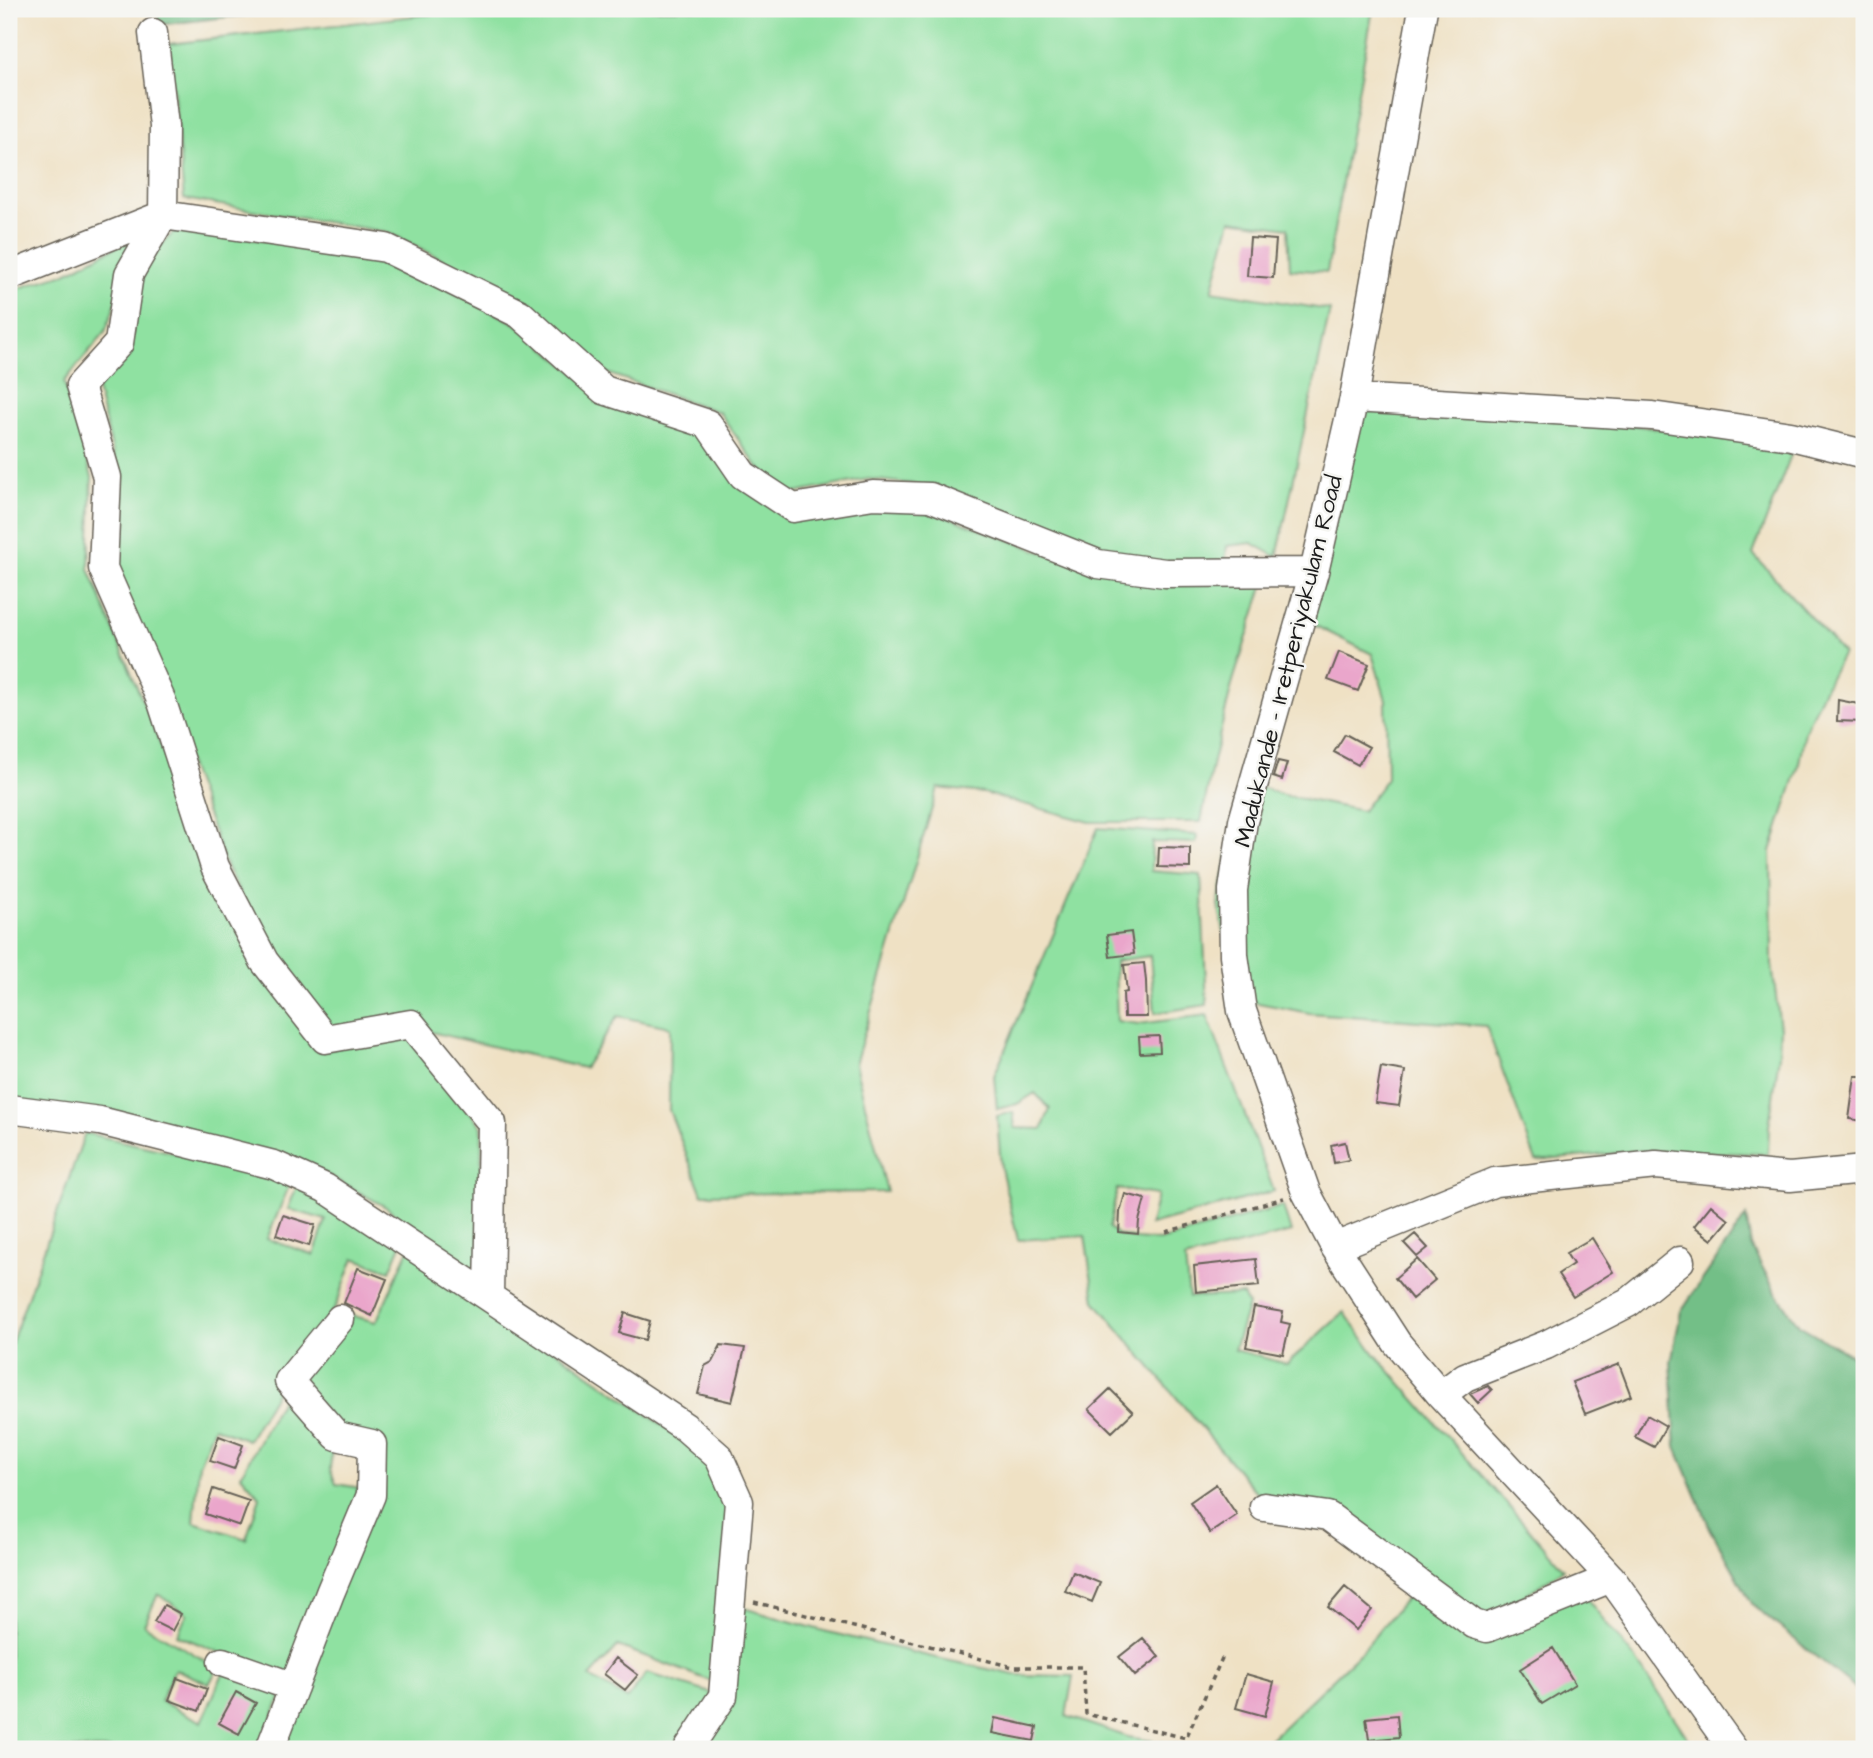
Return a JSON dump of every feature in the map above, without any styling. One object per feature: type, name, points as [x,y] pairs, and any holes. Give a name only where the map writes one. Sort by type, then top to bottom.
[{"type":"street","name":"Madukande - Iretperiyakulam Road","points":[[1423,9],[1354,398],[1314,572],[1243,821],[1233,890],[1234,955],[1242,1011],[1306,1192],[1335,1247],[1397,1343],[1441,1395],[1611,1578],[1733,1749]]},
{"type":"street","points":[[153,33],[164,127],[163,215],[129,274],[119,343],[80,386],[107,477],[103,568],[162,702],[215,867],[264,961],[325,1039],[411,1024],[492,1123],[489,1295]]},
{"type":"street","points":[[9,276],[163,215],[386,248],[520,314],[604,390],[708,424],[743,475],[793,508],[873,495],[930,497],[1098,564],[1165,573],[1314,572]]},
{"type":"street","points":[[1354,398],[1652,416],[1791,436],[1864,454]]},
{"type":"street","points":[[9,1109],[100,1121],[274,1166],[325,1188],[685,1427],[719,1457],[739,1502],[723,1696],[688,1749]]},
{"type":"street","points":[[1335,1247],[1495,1182],[1656,1165],[1790,1177],[1864,1170]]},
{"type":"street","points":[[1441,1395],[1465,1377],[1546,1345],[1628,1303],[1681,1261]]},
{"type":"street","points":[[270,1749],[371,1495],[372,1444],[337,1436],[289,1381],[340,1319]]},
{"type":"street","points":[[1264,1507],[1328,1516],[1474,1624],[1487,1628],[1611,1578]]},
{"type":"street","points":[[222,1662],[294,1687]]},
{"type":"path","points":[[1857,9],[1864,12]]},
{"type":"path","points":[[1166,1232],[1306,1192]]},
{"type":"path","points":[[731,1597],[1013,1667],[1083,1667],[1086,1714],[1186,1738],[1223,1656]]},
{"type":"green space","points":[[160,9],[299,9],[157,25]]},
{"type":"green space","points":[[475,9],[1373,9],[1327,272],[1290,269],[1288,228],[1231,220],[1212,291],[1330,310],[1277,557],[1252,543],[1227,546],[1225,565],[1098,562],[939,487],[868,479],[791,494],[757,466],[719,412],[607,373],[527,301],[387,232],[184,199],[169,44]]},
{"type":"green space","points":[[178,228],[386,257],[515,323],[604,397],[705,431],[794,517],[899,505],[951,518],[1050,555],[1266,577],[1233,681],[1201,822],[1090,822],[983,793],[938,788],[855,1064],[887,1192],[702,1194],[669,1110],[670,1027],[618,1016],[584,1068],[431,1032],[329,1032],[270,954],[226,866],[116,567],[119,476],[96,386],[128,346],[147,259]]},
{"type":"green space","points":[[142,233],[105,332],[64,382],[92,477],[89,569],[187,810],[323,1051],[406,1032],[482,1127],[480,1281],[386,1207],[322,1172],[9,1099],[9,291],[64,274]]},
{"type":"green space","points":[[1344,404],[1595,420],[1794,447],[1753,554],[1843,653],[1805,731],[1798,768],[1771,851],[1772,965],[1780,1028],[1768,1154],[1639,1151],[1536,1161],[1486,1026],[1309,1013],[1238,999],[1218,904],[1237,809],[1240,780],[1283,795],[1362,811],[1387,778],[1386,700],[1372,654],[1300,618]]},
{"type":"green space","points":[[1098,828],[1197,835],[1196,843],[1152,842],[1151,871],[1201,875],[1207,1005],[1155,1013],[1150,956],[1115,961],[1117,1021],[1139,1024],[1207,1015],[1274,1191],[1150,1225],[1157,1195],[1117,1189],[1109,1228],[1119,1235],[1159,1241],[1283,1206],[1291,1232],[1185,1259],[1189,1297],[1243,1295],[1248,1305],[1234,1350],[1287,1364],[1344,1312],[1375,1354],[1564,1569],[1485,1622],[1331,1511],[1262,1499],[1095,1301],[1085,1236],[1018,1240],[1001,1168],[997,1116],[1013,1112],[1015,1128],[1042,1129],[1050,1109],[1035,1093],[1017,1104],[997,1109],[994,1076]]},
{"type":"green space","points":[[85,1133],[292,1179],[267,1239],[314,1255],[326,1220],[288,1209],[298,1183],[402,1243],[390,1271],[354,1258],[335,1308],[285,1377],[248,1440],[214,1427],[199,1464],[194,1522],[246,1539],[260,1497],[241,1475],[285,1392],[333,1440],[330,1469],[336,1484],[355,1487],[362,1492],[289,1677],[177,1635],[187,1614],[158,1594],[144,1625],[218,1668],[209,1684],[175,1669],[160,1701],[202,1722],[224,1671],[284,1689],[260,1749],[9,1749],[9,1350]]},
{"type":"green space","points":[[1746,1216],[1751,1246],[1775,1291],[1799,1325],[1854,1357],[1864,1358],[1864,1696],[1753,1605],[1710,1528],[1676,1447],[1671,1362],[1681,1311]]},
{"type":"green space","points":[[409,1249],[710,1458],[732,1506],[719,1684],[618,1646],[590,1677],[627,1699],[647,1673],[717,1695],[680,1749],[279,1749],[374,1437],[342,1430],[299,1382],[350,1315],[376,1322]]},
{"type":"green space","points":[[1576,1585],[1635,1659],[1695,1749],[1260,1749],[1363,1650],[1412,1591],[1457,1628]]},
{"type":"green space","points":[[740,1607],[824,1631],[1015,1675],[1073,1676],[1066,1716],[1128,1737],[1205,1749],[702,1749]]},
{"type":"building","points":[[1250,238],[1276,240],[1273,278],[1247,276]]},
{"type":"building","points":[[1339,652],[1369,664],[1358,691],[1328,680]]},
{"type":"building","points":[[1838,700],[1864,705],[1864,722],[1837,721]]},
{"type":"building","points":[[1345,734],[1369,747],[1358,765],[1334,752]]},
{"type":"building","points":[[1278,761],[1287,763],[1282,780],[1273,777]]},
{"type":"building","points":[[1159,847],[1190,848],[1190,868],[1158,867]]},
{"type":"building","points":[[1131,932],[1134,954],[1110,957],[1107,935]]},
{"type":"building","points":[[1144,963],[1147,1017],[1124,1017],[1123,993],[1127,992],[1124,965]]},
{"type":"building","points":[[1159,1036],[1160,1052],[1140,1053],[1139,1037]]},
{"type":"building","points":[[1381,1067],[1405,1071],[1399,1106],[1375,1103]]},
{"type":"building","points":[[1855,1076],[1864,1076],[1864,1121],[1849,1119]]},
{"type":"building","points":[[1345,1142],[1349,1160],[1334,1163],[1331,1145]]},
{"type":"building","points":[[1125,1194],[1145,1199],[1138,1234],[1119,1232],[1120,1212]]},
{"type":"building","points":[[1711,1205],[1729,1220],[1712,1240],[1694,1226]]},
{"type":"building","points":[[283,1215],[315,1225],[309,1246],[276,1235]]},
{"type":"building","points":[[1415,1234],[1428,1248],[1417,1257],[1404,1243]]},
{"type":"building","points":[[1592,1238],[1613,1272],[1573,1297],[1558,1274],[1573,1264],[1566,1253]]},
{"type":"building","points":[[1256,1259],[1259,1286],[1196,1292],[1194,1266]]},
{"type":"building","points":[[1417,1259],[1435,1280],[1412,1299],[1395,1278]]},
{"type":"building","points":[[358,1268],[387,1279],[372,1316],[344,1303]]},
{"type":"building","points":[[1254,1307],[1283,1312],[1281,1322],[1290,1324],[1283,1354],[1246,1347]]},
{"type":"building","points":[[625,1313],[650,1321],[645,1340],[619,1333]]},
{"type":"building","points":[[721,1345],[745,1348],[732,1402],[698,1394],[705,1366],[712,1362]]},
{"type":"building","points":[[1619,1364],[1631,1396],[1585,1414],[1572,1382]]},
{"type":"building","points":[[1488,1386],[1492,1390],[1478,1403],[1470,1394]]},
{"type":"building","points":[[1110,1389],[1133,1412],[1112,1432],[1089,1409]]},
{"type":"building","points":[[1647,1415],[1666,1426],[1654,1447],[1635,1437]]},
{"type":"building","points":[[219,1436],[243,1445],[234,1469],[210,1461]]},
{"type":"building","points":[[1216,1484],[1237,1515],[1210,1533],[1190,1502]]},
{"type":"building","points":[[213,1489],[249,1501],[240,1526],[205,1514]]},
{"type":"building","points":[[1073,1572],[1100,1583],[1092,1602],[1065,1591]]},
{"type":"building","points":[[1345,1587],[1372,1610],[1356,1630],[1328,1607]]},
{"type":"building","points":[[164,1605],[181,1614],[172,1631],[154,1622]]},
{"type":"building","points":[[1143,1638],[1159,1657],[1135,1676],[1119,1657]]},
{"type":"building","points":[[1553,1648],[1575,1684],[1542,1704],[1520,1669]]},
{"type":"building","points":[[616,1658],[638,1675],[625,1690],[604,1674]]},
{"type":"building","points":[[1246,1674],[1274,1682],[1265,1716],[1236,1708]]},
{"type":"building","points":[[177,1678],[207,1689],[199,1711],[169,1700]]},
{"type":"building","points":[[236,1692],[256,1703],[239,1734],[219,1723]]},
{"type":"building","points":[[1397,1715],[1399,1737],[1369,1740],[1366,1718]]},
{"type":"building","points":[[995,1718],[1037,1727],[1034,1741],[992,1733]]}]
